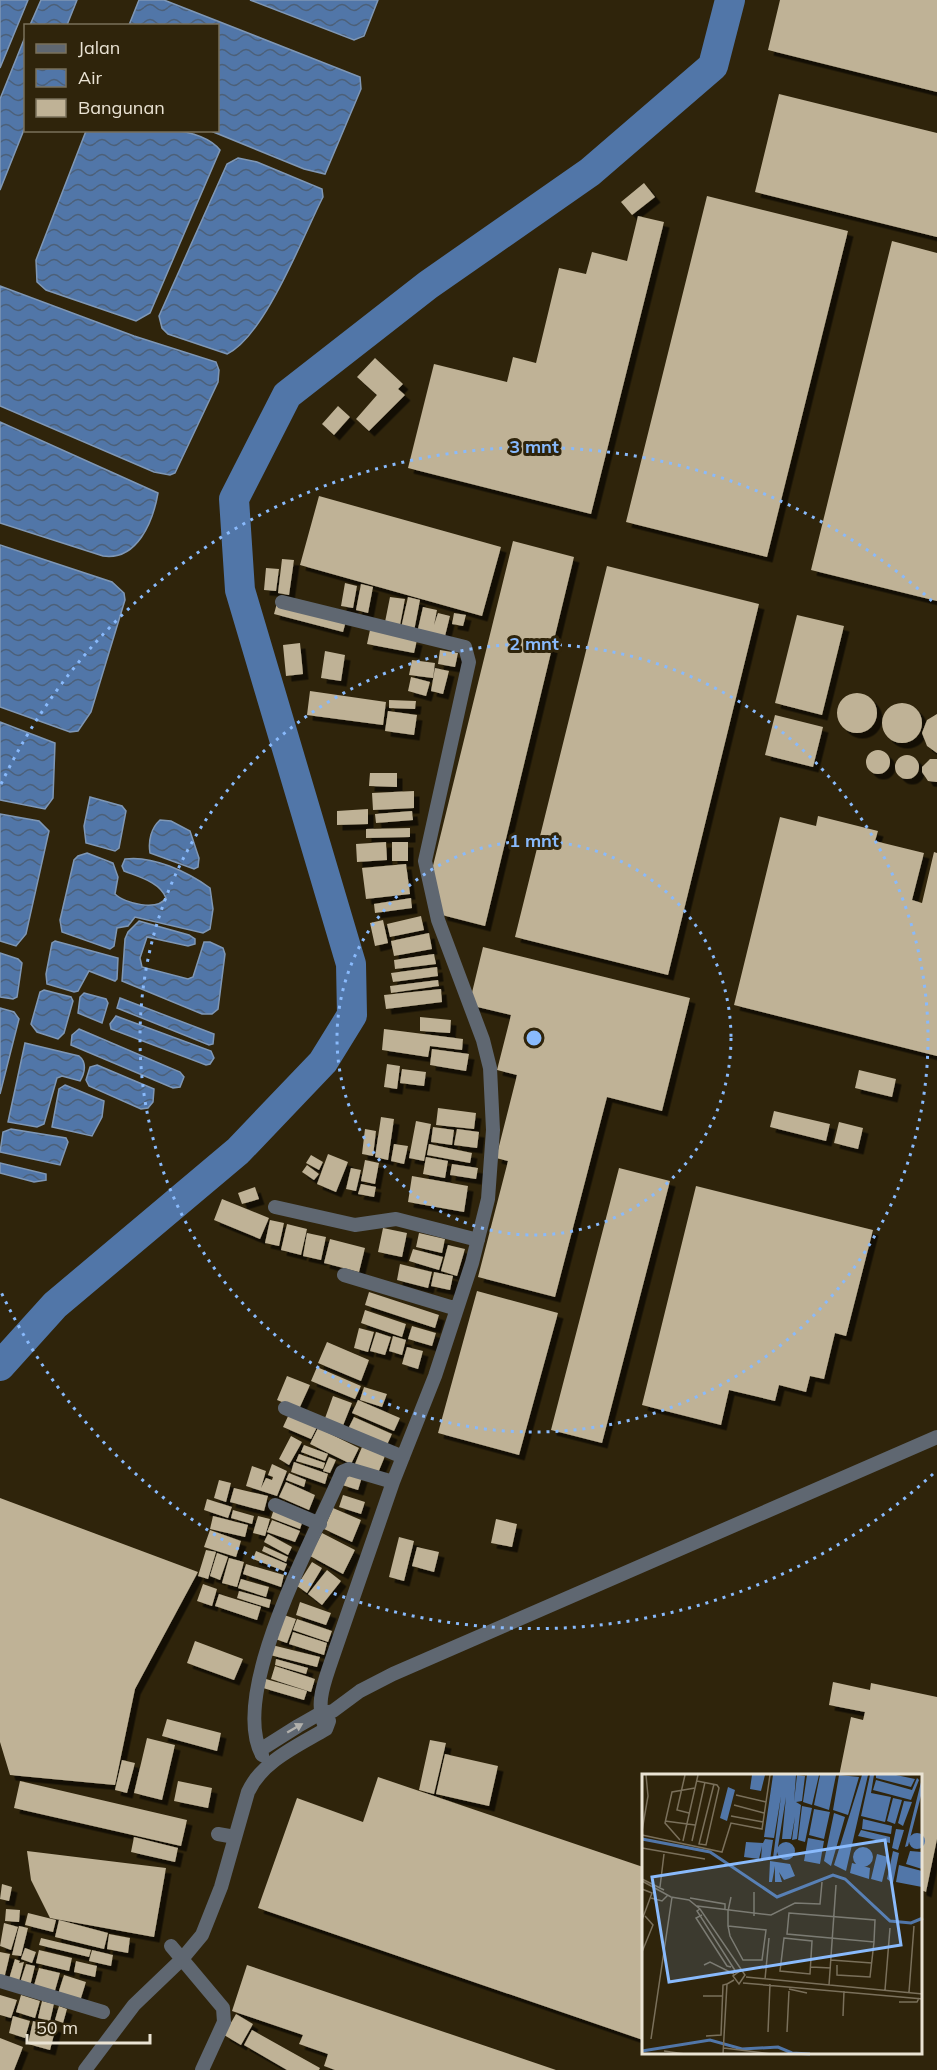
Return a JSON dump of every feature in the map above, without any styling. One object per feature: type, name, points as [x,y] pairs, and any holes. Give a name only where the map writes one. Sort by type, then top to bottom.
[{"type":"street","points":[[85,2070],[134,2005],[182,1959],[210,1922],[249,1789],[256,1778],[268,1767],[326,1729],[322,1690],[393,1482],[457,1309],[488,1199],[493,1130],[490,1068],[483,1040],[438,920],[425,861],[469,654],[465,647],[282,602]]},
{"type":"street","points":[[275,1207],[355,1225],[396,1219],[478,1240]]},
{"type":"street","points":[[344,1275],[457,1309]]},
{"type":"street","points":[[285,1408],[404,1457]]},
{"type":"street","points":[[260,1750],[360,1690],[393,1674],[937,1437]]},
{"type":"street","points":[[268,1767],[260,1750],[255,1722],[261,1674],[290,1587],[344,1471],[349,1469],[393,1482]]},
{"type":"street","points":[[275,1505],[320,1524]]},
{"type":"street","points":[[218,1834],[235,1837]]},
{"type":"street","points":[[171,1946],[206,1986],[224,2013],[224,2022],[202,2070]]},
{"type":"street","points":[[0,1981],[103,2012]]},
{"type":"water","points":[[0,0],[28,0],[0,68]]},
{"type":"water","points":[[41,0],[77,0],[67,24],[30,24]]},
{"type":"water","points":[[139,0],[164,0],[360,77],[361,89],[325,174],[304,169],[213,132],[219,132],[219,24],[129,24]]},
{"type":"water","points":[[250,0],[378,0],[364,36],[354,40]]},
{"type":"water","points":[[24,39],[24,130],[0,190],[0,99]]},
{"type":"water","points":[[86,132],[183,132],[209,141],[220,150],[150,313],[136,321],[46,290],[37,282],[36,260]]},
{"type":"water","points":[[238,158],[257,162],[322,189],[323,197],[269,307],[241,344],[227,354],[168,334],[162,328],[159,316],[227,164]]},
{"type":"water","points":[[0,286],[134,336],[216,362],[219,370],[218,382],[175,473],[170,475],[154,472],[0,406]]},
{"type":"water","points":[[0,422],[158,493],[152,516],[134,546],[115,556],[103,556],[0,523]]},
{"type":"water","points":[[0,545],[112,582],[124,593],[125,600],[91,712],[78,731],[70,732],[0,707]]},
{"type":"water","points":[[0,722],[55,743],[53,798],[45,809],[0,800]]},
{"type":"water","points":[[90,797],[122,806],[126,811],[119,848],[115,851],[86,843],[84,826]]},
{"type":"water","points":[[0,814],[39,821],[49,831],[26,934],[16,946],[0,941]]},
{"type":"water","points":[[160,820],[171,821],[190,831],[199,858],[198,867],[194,869],[150,853],[151,835]]},
{"type":"water","points":[[87,853],[113,863],[118,877],[115,894],[133,903],[156,904],[166,898],[154,884],[124,871],[122,866],[125,859],[136,858],[158,862],[201,882],[210,888],[213,909],[210,929],[203,933],[135,917],[128,926],[117,928],[114,946],[110,949],[62,932],[60,920],[74,860]]},
{"type":"water","points":[[139,921],[189,935],[195,939],[195,944],[188,946],[147,937],[140,958],[142,967],[188,979],[193,977],[204,942],[210,942],[223,948],[225,954],[218,1009],[212,1014],[202,1014],[122,981],[125,939],[128,932]]},
{"type":"water","points":[[55,941],[118,958],[117,979],[115,981],[89,971],[78,991],[74,992],[47,984],[46,974],[52,943]]},
{"type":"water","points":[[0,953],[18,959],[22,963],[17,997],[13,999],[0,997]]},
{"type":"water","points":[[44,990],[71,997],[73,1001],[64,1033],[58,1039],[37,1032],[31,1024],[40,992]]},
{"type":"water","points":[[84,993],[106,999],[108,1003],[102,1023],[78,1013],[80,997]]},
{"type":"water","points":[[120,998],[214,1034],[213,1044],[209,1045],[117,1008]]},
{"type":"water","points":[[0,1008],[14,1012],[19,1019],[0,1094]]},
{"type":"water","points":[[116,1016],[211,1051],[214,1058],[210,1064],[206,1065],[111,1029],[110,1024]]},
{"type":"water","points":[[79,1029],[180,1072],[184,1077],[180,1087],[173,1088],[71,1045],[72,1035]]},
{"type":"water","points":[[25,1043],[79,1056],[84,1064],[80,1081],[62,1076],[57,1078],[44,1124],[37,1127],[8,1122]]},
{"type":"water","points":[[97,1065],[154,1089],[153,1102],[148,1108],[141,1109],[89,1086],[86,1080],[90,1067]]},
{"type":"water","points":[[65,1085],[104,1101],[102,1117],[92,1136],[52,1127],[59,1089]]},
{"type":"water","points":[[11,1129],[66,1138],[68,1142],[60,1165],[0,1152],[3,1132]]},
{"type":"water","points":[[0,1163],[46,1174],[46,1180],[34,1182],[0,1173]]},
{"type":"building","points":[[780,0],[937,0],[937,92],[768,50]]},
{"type":"building","points":[[779,94],[937,133],[937,237],[755,192]]},
{"type":"building","points":[[644,183],[655,197],[632,215],[621,202]]},
{"type":"building","points":[[707,196],[848,231],[767,557],[626,522]]},
{"type":"building","points":[[638,216],[664,222],[591,514],[408,468],[434,364],[507,382],[513,357],[536,363],[559,268],[586,274],[592,252],[627,261]]},
{"type":"building","points":[[892,241],[937,253],[937,601],[811,570]]},
{"type":"building","points":[[375,358],[403,384],[398,389],[405,395],[369,431],[356,419],[377,395],[357,377]]},
{"type":"building","points":[[338,406],[350,417],[334,435],[322,424]]},
{"type":"building","points":[[319,496],[501,547],[482,616],[300,565]]},
{"type":"building","points":[[513,541],[574,557],[485,926],[442,915],[431,874]]},
{"type":"building","points":[[282,559],[294,560],[289,595],[278,593]]},
{"type":"building","points":[[607,566],[759,604],[668,975],[515,937]]},
{"type":"building","points":[[266,568],[279,569],[276,591],[264,590]]},
{"type":"building","points":[[345,583],[357,586],[353,608],[341,606]]},
{"type":"building","points":[[361,584],[373,587],[368,613],[356,610]]},
{"type":"building","points":[[390,597],[405,599],[400,625],[385,622]]},
{"type":"building","points":[[408,597],[420,600],[414,631],[401,628]]},
{"type":"building","points":[[277,603],[346,621],[343,632],[274,614]]},
{"type":"building","points":[[423,607],[437,610],[434,625],[438,613],[450,616],[445,636],[417,633]]},
{"type":"building","points":[[454,613],[466,615],[463,626],[452,624]]},
{"type":"building","points":[[797,615],[844,626],[822,715],[775,703]]},
{"type":"building","points":[[370,630],[417,640],[414,653],[367,644]]},
{"type":"building","points":[[300,643],[303,674],[286,676],[283,645]]},
{"type":"building","points":[[440,650],[458,653],[455,667],[438,664]]},
{"type":"building","points":[[325,651],[345,655],[341,681],[321,678]]},
{"type":"building","points":[[412,660],[435,663],[433,678],[409,675]]},
{"type":"building","points":[[435,668],[449,671],[443,694],[431,691]]},
{"type":"building","points":[[411,677],[430,682],[426,696],[408,691]]},
{"type":"building","points":[[310,691],[386,702],[383,725],[307,715]]},
{"type":"building","points":[[857,693],[865,694],[871,699],[876,705],[876,721],[871,727],[865,732],[857,733],[849,732],[843,727],[838,721],[837,713],[838,705],[843,699],[849,694]]},
{"type":"building","points":[[389,700],[416,701],[415,709],[389,708]]},
{"type":"building","points":[[902,703],[910,704],[916,709],[921,715],[921,731],[916,737],[910,742],[902,743],[894,742],[888,737],[883,731],[882,723],[883,715],[888,709],[894,704]]},
{"type":"building","points":[[388,711],[417,715],[414,735],[385,731]]},
{"type":"building","points":[[937,714],[937,753],[927,746],[922,733],[927,720]]},
{"type":"building","points":[[775,715],[823,727],[813,767],[765,755]]},
{"type":"building","points":[[878,750],[887,753],[890,762],[887,771],[878,774],[869,771],[866,762],[869,753]]},
{"type":"building","points":[[907,755],[916,758],[919,767],[916,776],[907,779],[898,776],[895,767],[898,758]]},
{"type":"building","points":[[930,759],[937,759],[937,782],[928,781],[922,772],[922,767]]},
{"type":"building","points":[[370,773],[397,773],[397,787],[369,786]]},
{"type":"building","points":[[414,791],[414,808],[373,810],[372,793]]},
{"type":"building","points":[[368,809],[368,824],[337,825],[337,811]]},
{"type":"building","points":[[412,811],[413,820],[376,823],[375,814]]},
{"type":"building","points":[[818,816],[878,831],[875,841],[924,853],[912,900],[922,903],[934,852],[937,853],[937,1056],[734,1005],[780,817],[816,826]]},
{"type":"building","points":[[410,828],[410,837],[366,838],[366,829]]},
{"type":"building","points":[[386,842],[387,860],[357,862],[356,844]]},
{"type":"building","points":[[392,842],[408,842],[408,861],[392,861]]},
{"type":"building","points":[[406,864],[410,894],[366,899],[362,868]]},
{"type":"building","points":[[411,898],[412,908],[375,913],[374,904]]},
{"type":"building","points":[[421,916],[424,930],[390,937],[387,924]]},
{"type":"building","points":[[383,920],[388,943],[375,946],[370,923]]},
{"type":"building","points":[[429,933],[432,949],[394,956],[391,941]]},
{"type":"building","points":[[483,947],[690,998],[662,1111],[607,1097],[555,1297],[478,1277],[508,1161],[496,1158],[517,1075],[497,1070],[511,1015],[469,1005]]},
{"type":"building","points":[[434,954],[436,964],[395,969],[394,960]]},
{"type":"building","points":[[437,967],[438,976],[393,982],[391,973]]},
{"type":"building","points":[[438,980],[439,986],[391,993],[390,986]]},
{"type":"building","points":[[441,989],[442,1002],[386,1009],[384,995]]},
{"type":"building","points":[[420,1017],[451,1020],[450,1033],[420,1031]]},
{"type":"building","points":[[384,1029],[463,1039],[462,1050],[430,1046],[428,1057],[382,1050]]},
{"type":"building","points":[[432,1049],[469,1054],[466,1071],[430,1065]]},
{"type":"building","points":[[387,1064],[400,1066],[397,1089],[384,1087]]},
{"type":"building","points":[[402,1069],[426,1072],[424,1086],[400,1083]]},
{"type":"building","points":[[859,1070],[896,1079],[892,1097],[855,1088]]},
{"type":"building","points":[[438,1108],[476,1113],[474,1129],[436,1125]]},
{"type":"building","points":[[774,1111],[830,1124],[826,1141],[770,1127]]},
{"type":"building","points":[[381,1117],[394,1119],[388,1160],[375,1157]]},
{"type":"building","points":[[416,1121],[431,1124],[424,1161],[409,1158]]},
{"type":"building","points":[[839,1122],[863,1128],[858,1149],[834,1143]]},
{"type":"building","points":[[433,1127],[454,1130],[452,1145],[431,1142]]},
{"type":"building","points":[[365,1129],[376,1131],[373,1156],[362,1154]]},
{"type":"building","points":[[457,1129],[479,1132],[477,1148],[454,1145]]},
{"type":"building","points":[[394,1144],[408,1146],[404,1164],[391,1161]]},
{"type":"building","points":[[429,1144],[472,1153],[470,1163],[427,1155]]},
{"type":"building","points":[[328,1154],[348,1162],[336,1192],[317,1184]]},
{"type":"building","points":[[311,1155],[323,1162],[319,1170],[306,1163]]},
{"type":"building","points":[[426,1157],[448,1161],[445,1178],[423,1174]]},
{"type":"building","points":[[365,1160],[379,1163],[375,1184],[361,1181]]},
{"type":"building","points":[[452,1164],[478,1168],[476,1179],[450,1175]]},
{"type":"building","points":[[307,1165],[319,1174],[314,1180],[302,1172]]},
{"type":"building","points":[[351,1168],[361,1170],[356,1191],[346,1189]]},
{"type":"building","points":[[619,1168],[670,1181],[602,1443],[551,1430]]},
{"type":"building","points":[[412,1176],[468,1186],[464,1212],[408,1202]]},
{"type":"building","points":[[361,1184],[376,1187],[374,1197],[358,1194]]},
{"type":"building","points":[[696,1186],[873,1230],[846,1336],[835,1333],[824,1379],[810,1376],[806,1392],[779,1385],[775,1401],[729,1390],[721,1425],[642,1405]]},
{"type":"building","points":[[255,1187],[259,1199],[242,1204],[238,1193]]},
{"type":"building","points":[[222,1199],[269,1218],[260,1239],[214,1220]]},
{"type":"building","points":[[270,1220],[284,1223],[279,1246],[265,1243]]},
{"type":"building","points":[[287,1224],[307,1229],[301,1255],[281,1250]]},
{"type":"building","points":[[383,1228],[407,1233],[402,1257],[378,1252]]},
{"type":"building","points":[[307,1233],[326,1237],[321,1260],[303,1256]]},
{"type":"building","points":[[419,1233],[445,1239],[442,1253],[416,1247]]},
{"type":"building","points":[[330,1239],[365,1248],[359,1272],[324,1263]]},
{"type":"building","points":[[448,1245],[465,1249],[457,1276],[441,1271]]},
{"type":"building","points":[[413,1249],[443,1257],[439,1270],[409,1261]]},
{"type":"building","points":[[400,1264],[432,1272],[428,1288],[397,1280]]},
{"type":"building","points":[[434,1272],[453,1276],[450,1290],[431,1286]]},
{"type":"building","points":[[477,1291],[558,1313],[519,1455],[438,1433]]},
{"type":"building","points":[[369,1292],[439,1315],[435,1328],[365,1305]]},
{"type":"building","points":[[365,1310],[406,1324],[402,1337],[361,1323]]},
{"type":"building","points":[[412,1326],[436,1333],[432,1346],[408,1339]]},
{"type":"building","points":[[359,1328],[374,1332],[368,1352],[354,1348]]},
{"type":"building","points":[[376,1332],[391,1337],[385,1355],[370,1351]]},
{"type":"building","points":[[393,1336],[406,1340],[402,1355],[389,1351]]},
{"type":"building","points":[[327,1342],[369,1360],[361,1381],[318,1363]]},
{"type":"building","points":[[407,1347],[423,1351],[418,1369],[402,1364]]},
{"type":"building","points":[[317,1367],[361,1386],[355,1399],[311,1381]]},
{"type":"building","points":[[287,1376],[310,1385],[299,1409],[277,1400]]},
{"type":"building","points":[[364,1387],[387,1394],[382,1407],[360,1400]]},
{"type":"building","points":[[333,1396],[352,1403],[342,1428],[324,1421]]},
{"type":"building","points":[[358,1400],[400,1418],[394,1431],[352,1413]]},
{"type":"building","points":[[290,1412],[318,1425],[311,1439],[283,1427]]},
{"type":"building","points":[[354,1417],[392,1434],[385,1449],[347,1431]]},
{"type":"building","points":[[318,1428],[359,1448],[351,1464],[310,1444]]},
{"type":"building","points":[[291,1436],[302,1442],[289,1465],[279,1459]]},
{"type":"building","points":[[304,1445],[328,1454],[325,1461],[301,1452]]},
{"type":"building","points":[[362,1447],[385,1456],[378,1473],[355,1464]]},
{"type":"building","points":[[299,1454],[325,1463],[323,1469],[296,1461]]},
{"type":"building","points":[[329,1457],[336,1460],[330,1473],[323,1471]]},
{"type":"building","points":[[294,1462],[328,1474],[325,1484],[291,1472]]},
{"type":"building","points":[[272,1464],[287,1471],[277,1496],[246,1486],[252,1466],[266,1471],[261,1488],[266,1478],[272,1480],[273,1477],[268,1475]]},
{"type":"building","points":[[347,1472],[362,1477],[358,1490],[342,1485]]},
{"type":"building","points":[[289,1473],[306,1480],[304,1487],[286,1480]]},
{"type":"building","points":[[219,1480],[231,1483],[226,1502],[214,1498]]},
{"type":"building","points":[[286,1482],[315,1495],[309,1510],[279,1497]]},
{"type":"building","points":[[234,1488],[268,1496],[264,1511],[230,1502]]},
{"type":"building","points":[[343,1495],[365,1502],[361,1514],[339,1507]]},
{"type":"building","points":[[0,1498],[198,1572],[135,1689],[115,1785],[10,1775],[0,1742]]},
{"type":"building","points":[[207,1499],[232,1507],[228,1518],[204,1510]]},
{"type":"building","points":[[333,1508],[361,1520],[352,1542],[324,1529]]},
{"type":"building","points":[[274,1509],[303,1520],[300,1529],[271,1518]]},
{"type":"building","points":[[233,1510],[254,1516],[252,1524],[231,1518]]},
{"type":"building","points":[[213,1516],[248,1525],[245,1537],[210,1529]]},
{"type":"building","points":[[258,1516],[270,1519],[265,1536],[253,1533]]},
{"type":"building","points":[[496,1519],[517,1524],[512,1547],[491,1543]]},
{"type":"building","points":[[272,1520],[300,1531],[295,1542],[267,1532]]},
{"type":"building","points":[[210,1530],[241,1541],[236,1557],[204,1547]]},
{"type":"building","points":[[322,1533],[355,1550],[343,1574],[310,1556]]},
{"type":"building","points":[[268,1534],[292,1547],[288,1555],[264,1542]]},
{"type":"building","points":[[399,1537],[414,1541],[404,1581],[389,1577]]},
{"type":"building","points":[[264,1546],[288,1557],[286,1562],[262,1551]]},
{"type":"building","points":[[417,1547],[439,1552],[434,1572],[412,1566]]},
{"type":"building","points":[[206,1550],[216,1552],[208,1579],[198,1576]]},
{"type":"building","points":[[256,1551],[287,1564],[284,1571],[253,1559]]},
{"type":"building","points":[[217,1553],[228,1557],[220,1580],[210,1576]]},
{"type":"building","points":[[229,1558],[244,1562],[237,1587],[222,1583]]},
{"type":"building","points":[[312,1562],[322,1568],[307,1593],[297,1586]]},
{"type":"building","points":[[246,1564],[284,1575],[281,1587],[243,1574]]},
{"type":"building","points":[[327,1570],[341,1581],[322,1605],[308,1594]]},
{"type":"building","points":[[241,1579],[269,1587],[266,1597],[238,1588]]},
{"type":"building","points":[[203,1584],[217,1589],[212,1606],[197,1601]]},
{"type":"building","points":[[239,1591],[271,1600],[269,1608],[237,1598]]},
{"type":"building","points":[[219,1594],[261,1607],[257,1620],[215,1606]]},
{"type":"building","points":[[300,1602],[331,1613],[326,1625],[296,1615]]},
{"type":"building","points":[[284,1615],[296,1619],[287,1643],[275,1639]]},
{"type":"building","points":[[297,1619],[332,1631],[328,1642],[293,1630]]},
{"type":"building","points":[[293,1632],[327,1643],[324,1655],[289,1644]]},
{"type":"building","points":[[195,1641],[243,1659],[234,1680],[187,1663]]},
{"type":"building","points":[[272,1645],[320,1657],[317,1667],[270,1655]]},
{"type":"building","points":[[276,1659],[308,1668],[306,1674],[275,1665]]},
{"type":"building","points":[[275,1666],[315,1679],[311,1692],[271,1679]]},
{"type":"building","points":[[266,1679],[307,1691],[304,1700],[263,1688]]},
{"type":"building","points":[[833,1682],[870,1690],[871,1683],[937,1697],[937,1839],[926,1892],[922,1890],[922,1774],[839,1774],[851,1717],[863,1720],[865,1712],[829,1705]]},
{"type":"building","points":[[167,1719],[221,1733],[217,1751],[162,1736]]},
{"type":"building","points":[[147,1738],[175,1745],[162,1800],[134,1793]]},
{"type":"building","points":[[430,1740],[446,1743],[434,1794],[419,1790]]},
{"type":"building","points":[[445,1754],[498,1766],[489,1806],[436,1794]]},
{"type":"building","points":[[122,1760],[135,1763],[127,1793],[115,1790]]},
{"type":"building","points":[[378,1777],[642,1867],[642,2040],[258,1908],[297,1798],[363,1822]]},
{"type":"building","points":[[20,1781],[187,1820],[181,1846],[14,1808]]},
{"type":"building","points":[[178,1781],[212,1788],[208,1808],[174,1801]]},
{"type":"building","points":[[134,1837],[178,1848],[175,1862],[131,1852]]},
{"type":"building","points":[[27,1851],[166,1868],[154,1937],[50,1918],[31,1880]]},
{"type":"building","points":[[2,1884],[12,1887],[9,1901],[0,1899]]},
{"type":"building","points":[[6,1909],[20,1910],[19,1922],[5,1921]]},
{"type":"building","points":[[28,1913],[56,1920],[53,1932],[25,1925]]},
{"type":"building","points":[[59,1920],[108,1933],[104,1949],[55,1937]]},
{"type":"building","points":[[4,1923],[18,1927],[11,1950],[0,1946]]},
{"type":"building","points":[[19,1926],[28,1928],[21,1956],[12,1955]]},
{"type":"building","points":[[109,1934],[130,1938],[128,1953],[107,1949]]},
{"type":"building","points":[[41,1938],[91,1950],[89,1957],[39,1945]]},
{"type":"building","points":[[25,1948],[36,1952],[32,1963],[21,1959]]},
{"type":"building","points":[[39,1950],[72,1958],[69,1971],[36,1963]]},
{"type":"building","points":[[92,1950],[113,1955],[111,1966],[89,1961]]},
{"type":"building","points":[[0,1952],[10,1954],[4,1979],[0,1979]]},
{"type":"building","points":[[15,1959],[20,1961],[19,1963],[24,1962],[19,1981],[9,1979]]},
{"type":"building","points":[[76,1961],[97,1966],[95,1977],[74,1972]]},
{"type":"building","points":[[26,1964],[35,1966],[30,1986],[20,1983]]},
{"type":"building","points":[[247,1965],[556,2070],[335,2070],[324,2066],[328,2054],[299,2044],[303,2035],[232,2011]]},
{"type":"building","points":[[39,1968],[60,1973],[54,1994],[33,1989]]},
{"type":"building","points":[[64,1975],[86,1982],[80,2001],[58,1994]]},
{"type":"building","points":[[0,1995],[17,2000],[11,2018],[0,2015]]},
{"type":"building","points":[[21,1995],[40,2001],[35,2018],[16,2012]]},
{"type":"building","points":[[42,2001],[54,2004],[50,2021],[38,2018]]},
{"type":"building","points":[[59,2006],[67,2009],[63,2023],[55,2020]]},
{"type":"building","points":[[236,2014],[253,2024],[241,2045],[224,2035]]},
{"type":"building","points":[[13,2016],[30,2021],[25,2038],[9,2033]]},
{"type":"building","points":[[33,2021],[56,2027],[50,2050],[28,2044]]},
{"type":"building","points":[[252,2030],[320,2068],[319,2070],[287,2070],[244,2045]]},
{"type":"building","points":[[0,2038],[23,2047],[14,2070],[0,2070]]},
{"type":"waterway","points":[[0,1366],[55,1305],[238,1151],[323,1062],[352,1015],[351,964],[240,590],[234,499],[287,395],[428,285],[590,172],[713,66],[730,0]]}]
